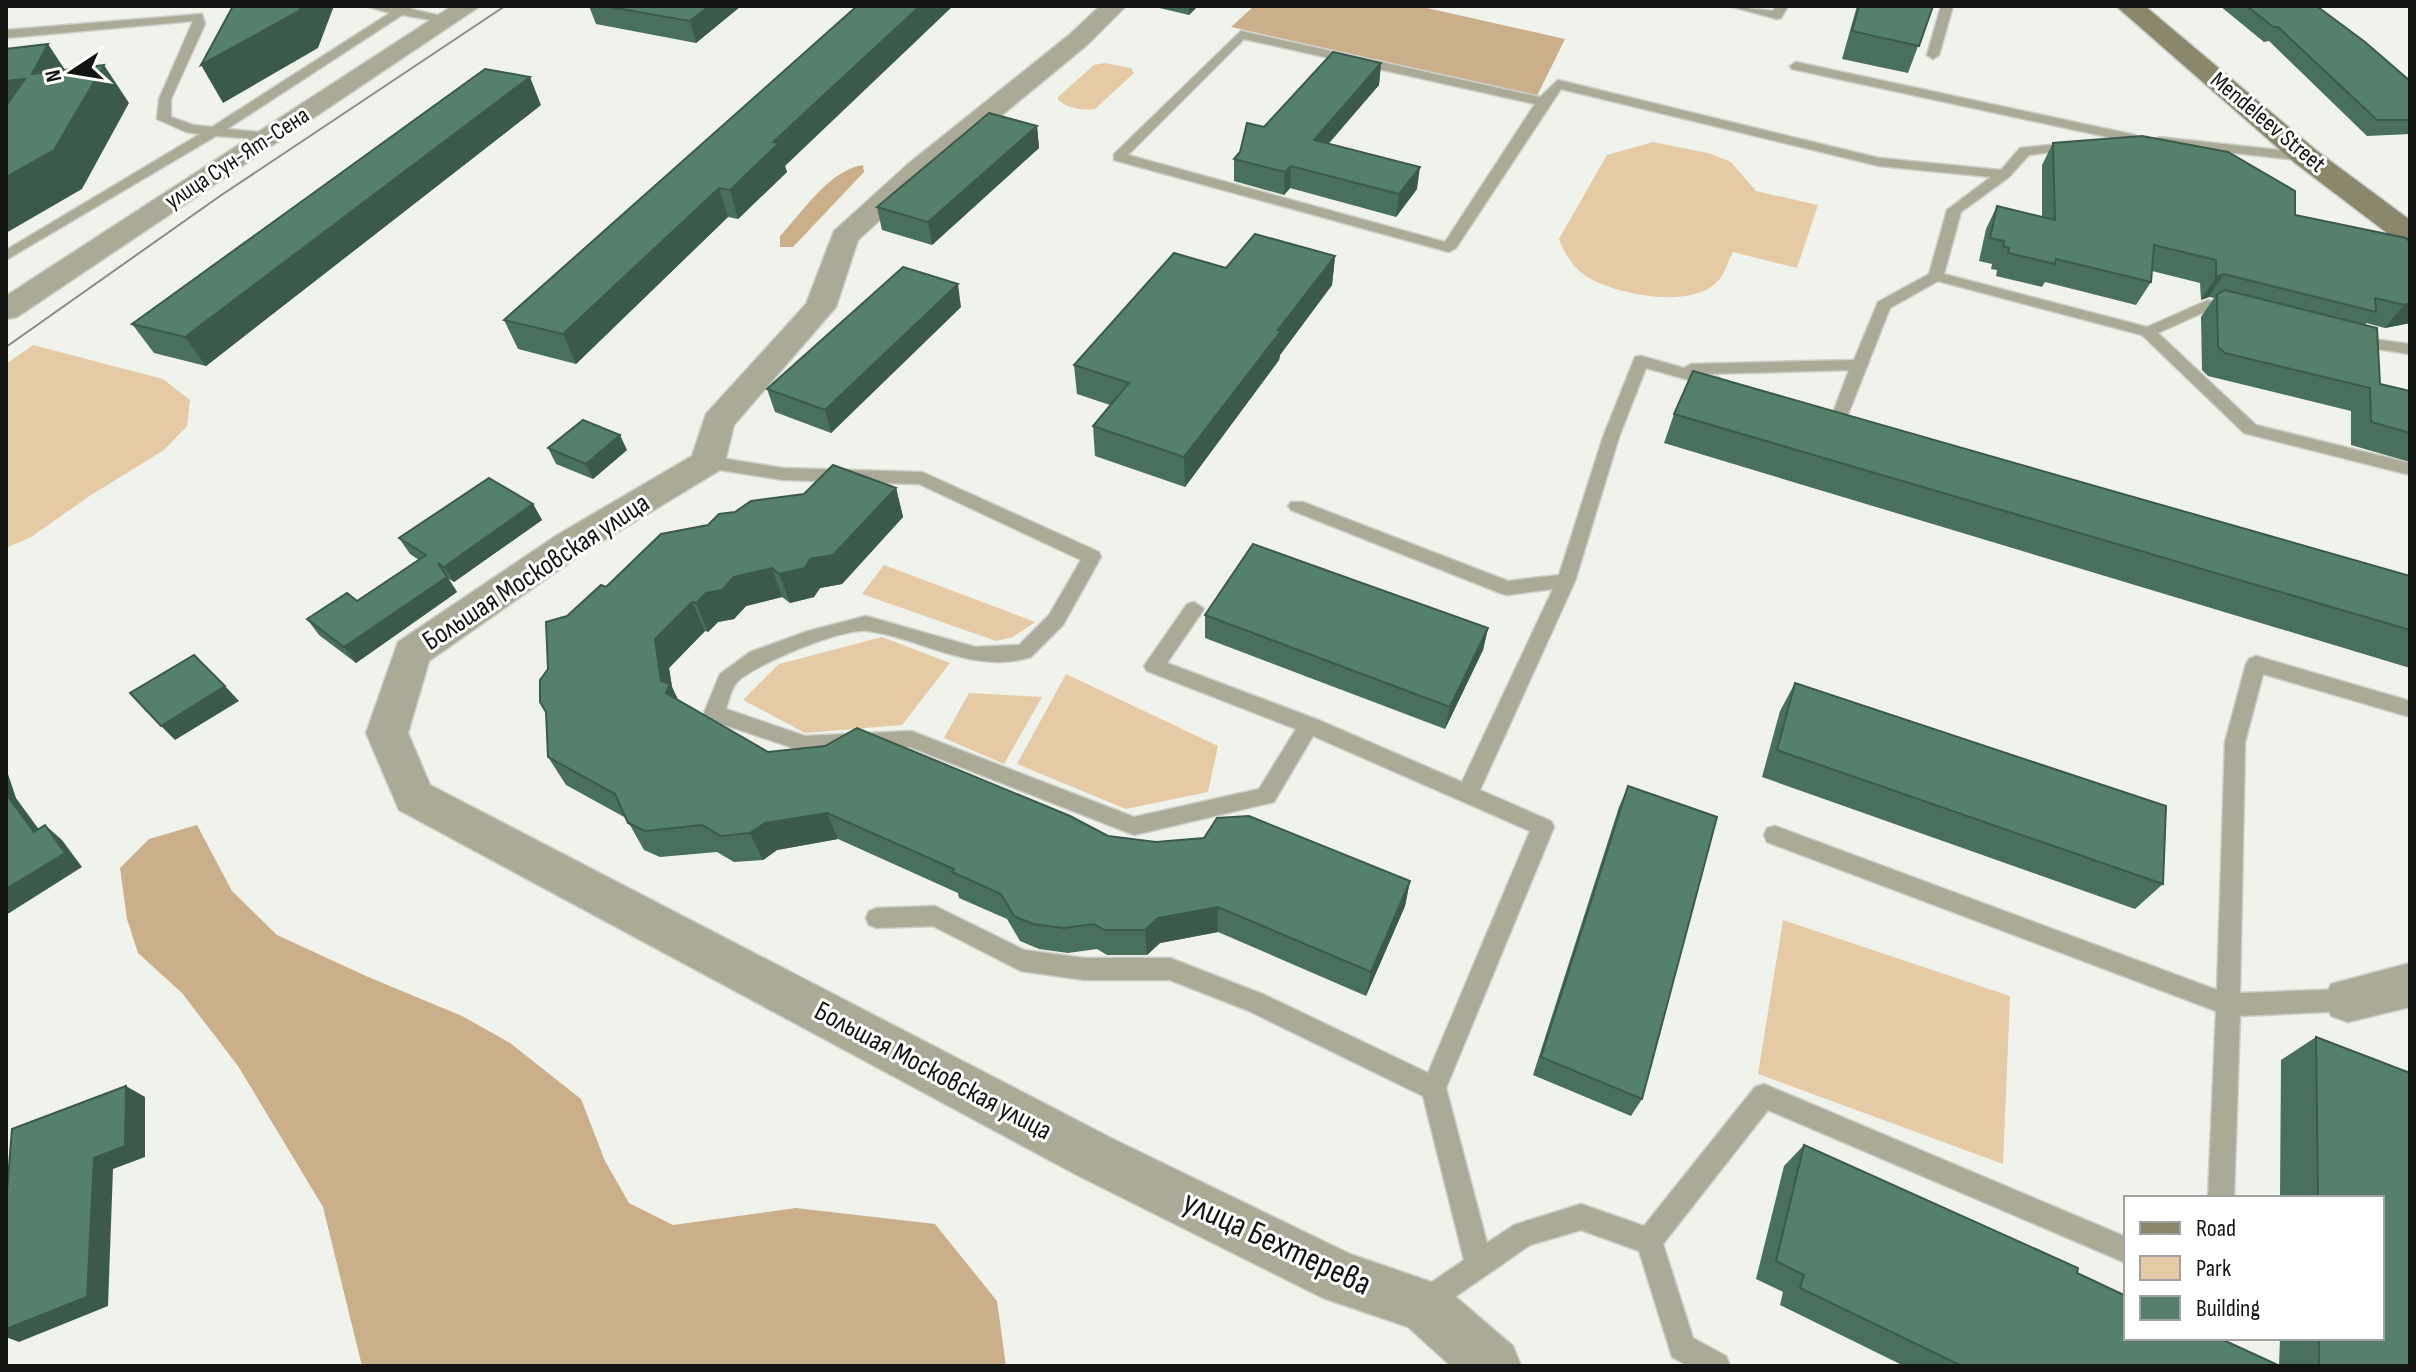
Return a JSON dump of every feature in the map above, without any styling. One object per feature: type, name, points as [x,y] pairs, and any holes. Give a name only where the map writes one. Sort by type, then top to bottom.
[{"type":"main road","name":"Mendeleev Street","points":[[2129,6],[2306,157],[2410,235]]},
{"type":"street","points":[[708,462],[718,422],[821,307],[844,237],[918,170],[1078,40],[1114,6]]},
{"type":"street","name":"улица Сун-Ят-Сена","points":[[6,310],[458,13]]},
{"type":"street","name":"Большая Московская улица","points":[[708,462],[570,544],[412,653],[387,733],[414,797],[1093,1156]]},
{"type":"street","points":[[2348,1000],[2410,985]]},
{"type":"street","name":"улица Бехтерева","points":[[1093,1156],[1342,1279],[1424,1305],[1493,1366]]},
{"type":"lane","points":[[371,6],[458,13]]},
{"type":"lane","points":[[1735,6],[1777,15],[1782,6]]},
{"type":"lane","points":[[1933,55],[1947,6]]},
{"type":"lane","points":[[6,256],[213,132],[404,9]]},
{"type":"lane","points":[[6,34],[198,17],[199,24],[165,99],[164,119],[191,129],[269,137]]},
{"type":"lane","points":[[1543,102],[1241,35],[1119,157],[1449,248],[1543,102],[1558,84],[1879,162],[2004,174]]},
{"type":"lane","points":[[1796,66],[2135,139],[2306,157]]},
{"type":"lane","points":[[1936,276],[1954,210],[2004,174],[2025,151],[2135,139]]},
{"type":"lane","points":[[1839,418],[1883,305],[1936,276],[2148,332],[2250,429],[2410,469]]},
{"type":"lane","points":[[2148,332],[2208,305],[2251,316]]},
{"type":"lane","points":[[2337,338],[2410,349]]},
{"type":"lane","points":[[1467,794],[1566,581],[1611,437],[1641,361],[1732,387]]},
{"type":"lane","points":[[1670,370],[1859,365]]},
{"type":"lane","points":[[708,462],[783,474],[922,478],[1092,557],[1056,620],[1024,652],[975,654],[866,623],[808,638],[757,657],[727,679],[714,713],[805,744],[911,739],[1134,826],[1266,796],[1309,725]]},
{"type":"lane","points":[[1297,506],[1507,588],[1566,581]]},
{"type":"lane","points":[[1194,609],[1154,666],[1309,725],[1543,827],[1434,1088],[1479,1265]]},
{"type":"lane","points":[[2221,1196],[2235,742],[2256,664],[2410,709]]},
{"type":"lane","points":[[1775,835],[2228,1005],[2348,1000]]},
{"type":"lane","points":[[877,918],[935,916],[1021,960],[1084,969],[1170,969],[1257,1003],[1434,1088]]},
{"type":"lane","points":[[1649,1241],[1764,1096],[2124,1249]]},
{"type":"lane","points":[[1424,1305],[1523,1234],[1581,1217],[1649,1241]]},
{"type":"lane","points":[[1649,1241],[1682,1347],[1716,1366]]},
{"type":"green space","points":[[1105,63],[1131,68],[1134,73],[1095,109],[1074,108],[1057,98],[1094,65]]},
{"type":"green space","points":[[1653,142],[1708,153],[1731,162],[1756,191],[1818,205],[1797,268],[1733,252],[1719,280],[1692,295],[1674,297],[1618,290],[1589,278],[1579,270],[1567,256],[1559,239],[1607,155]]},
{"type":"green space","points":[[33,345],[163,379],[190,400],[187,426],[164,450],[31,537],[6,548],[6,364]]},
{"type":"green space","points":[[884,565],[1035,622],[1013,637],[996,641],[862,594]]},
{"type":"green space","points":[[882,637],[950,663],[902,725],[805,733],[743,700],[779,664]]},
{"type":"green space","points":[[1066,674],[1218,746],[1208,792],[1126,809],[1017,764]]},
{"type":"green space","points":[[969,693],[1042,697],[1004,764],[944,738]]},
{"type":"green space","points":[[1783,920],[2010,996],[2003,1164],[1758,1074]]},
{"type":"shaded area","points":[[1254,6],[1418,6],[1565,39],[1537,96],[1231,27]]},
{"type":"shaded area","points":[[863,165],[864,172],[793,247],[780,247],[780,236],[817,194],[839,175]]},
{"type":"shaded area","points":[[197,825],[232,891],[277,935],[462,1016],[510,1043],[581,1099],[605,1161],[629,1203],[673,1225],[796,1208],[935,1224],[997,1301],[1006,1366],[362,1366],[323,1207],[238,1066],[182,993],[138,953],[127,919],[120,868],[149,839]]},
{"type":"building","points":[[233,6],[301,6],[299,11],[201,65]]},
{"type":"building","points":[[604,6],[709,6],[690,21]]},
{"type":"building","points":[[857,6],[920,6],[773,142],[779,143],[730,190],[719,188],[563,334],[504,320]]},
{"type":"building","points":[[1859,6],[1933,6],[1919,46],[1852,31]]},
{"type":"building","points":[[2247,6],[2318,7],[2410,81],[2410,120],[2377,120],[2278,27],[2273,27]]},
{"type":"building","points":[[48,44],[32,74],[104,65],[54,150],[6,177],[6,106],[25,79],[6,81],[6,49]]},
{"type":"building","points":[[1333,52],[1381,63],[1314,140],[1420,167],[1399,194],[1291,166],[1285,172],[1234,159],[1240,152],[1247,123],[1264,127]]},
{"type":"building","points":[[485,69],[530,77],[185,337],[132,324]]},
{"type":"building","points":[[989,113],[1037,126],[928,222],[877,207]]},
{"type":"building","points":[[2142,136],[2228,152],[2295,191],[2295,215],[2406,238],[2410,242],[2410,303],[2404,305],[2375,298],[2376,312],[2224,274],[2216,277],[2216,260],[2154,245],[2151,282],[2056,259],[2055,264],[2008,253],[2009,248],[2003,246],[2004,241],[1990,238],[1997,206],[2055,220],[2053,143]]},
{"type":"building","points":[[1255,234],[1335,256],[1184,457],[1093,426],[1129,383],[1074,365],[1174,253],[1226,268]]},
{"type":"building","points":[[903,267],[958,284],[825,410],[767,389]]},
{"type":"building","points":[[2225,290],[2377,328],[2380,384],[2410,391],[2410,433],[2371,422],[2370,388],[2225,353],[2218,347],[2217,294]]},
{"type":"building","points":[[1693,371],[2410,576],[2410,630],[1674,414]]},
{"type":"building","points":[[583,420],[620,435],[586,464],[548,448]]},
{"type":"building","points":[[833,465],[896,488],[833,555],[810,559],[805,568],[779,574],[772,568],[734,577],[722,590],[706,593],[696,603],[692,602],[655,639],[661,681],[670,684],[666,693],[768,752],[825,746],[857,728],[1070,816],[1108,836],[1156,842],[1204,838],[1217,818],[1249,816],[1410,881],[1371,972],[1218,907],[1158,918],[1145,930],[1104,930],[1094,924],[1064,928],[1033,924],[1014,916],[1001,894],[952,872],[954,869],[827,813],[765,823],[750,833],[721,836],[702,825],[645,831],[628,823],[615,794],[548,757],[546,712],[540,702],[540,680],[548,669],[546,622],[567,616],[601,585],[606,587],[661,534],[708,525],[719,514],[735,512],[751,501],[804,494]]},
{"type":"building","points":[[489,478],[533,504],[444,567],[438,563],[447,577],[344,647],[307,619],[347,593],[357,601],[426,555],[399,538]]},
{"type":"building","points":[[1253,544],[1488,628],[1450,707],[1205,615]]},
{"type":"building","points":[[194,655],[225,686],[161,726],[130,693]]},
{"type":"building","points":[[1795,683],[2166,806],[2163,884],[1777,750]]},
{"type":"building","points":[[1628,786],[1717,817],[1642,1099],[1541,1057]]},
{"type":"building","points":[[6,794],[34,832],[45,825],[65,853],[6,889]]},
{"type":"building","points":[[2316,1037],[2410,1073],[2410,1366],[2319,1366],[2319,1340],[2384,1340],[2384,1196],[2318,1196]]},
{"type":"building","points":[[126,1086],[125,1146],[94,1158],[87,1297],[6,1329],[6,1204],[12,1129]]},
{"type":"building","points":[[1804,1145],[2078,1268],[2077,1273],[2124,1295],[2124,1340],[2223,1340],[2280,1366],[1962,1366],[1800,1288],[1804,1275],[1776,1261]]},
{"type":"tram line","points":[[6,347],[220,196],[505,6]]}]
